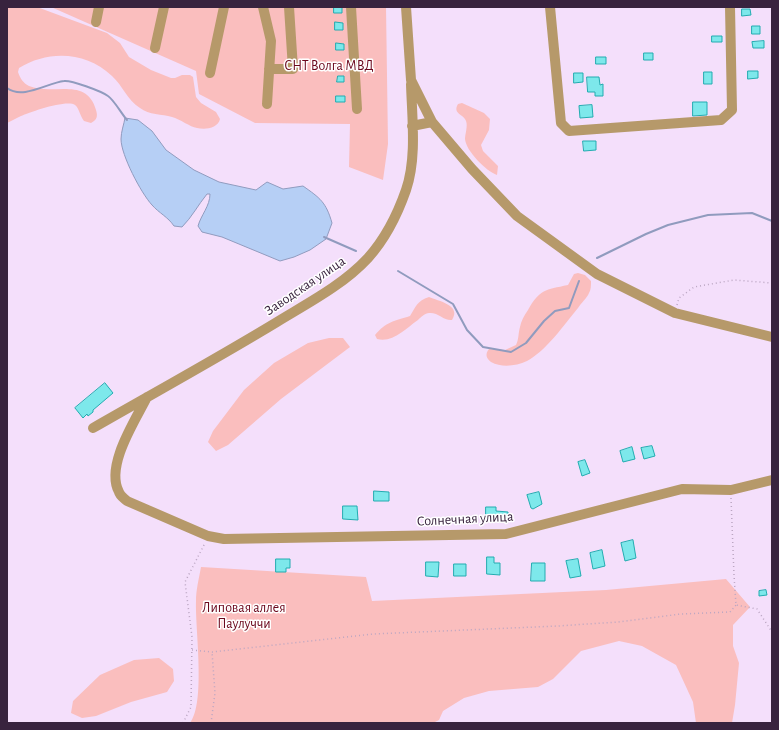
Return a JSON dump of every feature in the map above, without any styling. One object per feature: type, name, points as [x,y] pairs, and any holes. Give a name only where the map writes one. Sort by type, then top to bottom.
[{"type":"street","points":[[96,22],[99,7]]},
{"type":"street","points":[[155,48],[164,7]]},
{"type":"street","points":[[210,73],[224,7]]},
{"type":"street","points":[[263,7],[271,41],[267,104]]},
{"type":"street","points":[[269,69],[293,69],[289,7]]},
{"type":"street","points":[[351,7],[357,108]]},
{"type":"street","name":"Заводская улица","points":[[93,428],[243,343],[315,299],[343,280],[368,258],[378,245],[406,190],[411,173],[411,80],[406,7]]},
{"type":"street","points":[[550,7],[561,123],[568,131],[721,120],[732,110],[730,7]]},
{"type":"street","points":[[411,80],[432,122],[472,169],[518,216],[597,274],[674,312],[772,337]]},
{"type":"street","points":[[412,126],[432,122]]},
{"type":"street","name":"Солнечная улица","points":[[147,397],[118,454],[115,472],[116,486],[119,494],[127,501],[208,536],[224,539],[506,534],[682,489],[731,490],[772,480]]},
{"type":"path","points":[[674,312],[679,298],[694,287],[734,280],[772,283]]},
{"type":"path","points":[[192,650],[212,652],[373,634],[558,626],[618,622],[681,614],[730,612],[736,605],[731,490]]},
{"type":"path","points":[[183,723],[191,707],[192,650],[192,637],[185,582],[208,536]]},
{"type":"path","points":[[736,605],[757,609],[772,632]]},
{"type":"path","points":[[211,723],[215,693],[212,652]]},
{"type":"green space","points":[[7,7],[37,7],[107,33],[120,43],[129,57],[151,70],[171,78],[182,75],[190,75],[193,77],[196,97],[201,103],[216,112],[220,119],[219,122],[211,128],[200,129],[172,117],[151,113],[136,105],[116,80],[102,68],[79,58],[54,56],[30,62],[19,68],[18,72],[22,80],[29,86],[38,89],[68,89],[85,93],[91,100],[96,110],[97,116],[95,121],[91,123],[84,121],[75,105],[64,104],[32,112],[7,123]]},
{"type":"green space","name":"СНТ Волга МВД","points":[[51,7],[386,7],[388,144],[383,180],[349,167],[350,124],[255,123],[199,94],[196,71]]},
{"type":"green space","points":[[462,103],[484,113],[490,119],[489,130],[481,145],[483,151],[498,166],[497,175],[477,160],[466,144],[465,139],[467,123],[456,110],[458,104]]},
{"type":"green space","points":[[578,273],[585,275],[591,281],[590,292],[561,330],[541,351],[527,361],[509,366],[495,364],[489,360],[487,354],[489,349],[505,350],[516,345],[523,318],[532,303],[540,294],[548,290],[568,285],[574,274]]},
{"type":"green space","points":[[429,297],[448,304],[451,307],[454,311],[452,320],[428,313],[423,315],[404,331],[394,337],[383,340],[377,339],[375,335],[383,327],[391,322],[410,316],[419,302]]},
{"type":"green space","points":[[329,338],[343,338],[350,347],[281,399],[228,445],[216,451],[208,442],[213,431],[244,390],[274,363],[308,343]]},
{"type":"green space","name":"Липовая аллея Паулуччи","points":[[201,567],[366,577],[372,601],[606,590],[726,579],[750,607],[733,625],[733,646],[739,663],[732,723],[696,723],[693,702],[676,665],[642,646],[619,641],[581,651],[553,679],[538,687],[489,691],[464,698],[443,711],[439,720],[433,723],[190,723],[195,713],[198,699],[199,665],[196,601]]},
{"type":"green space","points":[[159,658],[173,669],[174,681],[167,692],[131,702],[96,716],[82,718],[71,713],[73,701],[100,675],[134,660]]},
{"type":"water","points":[[125,118],[138,120],[152,131],[166,150],[194,170],[219,182],[256,190],[267,182],[283,189],[303,186],[318,197],[325,205],[332,223],[326,239],[310,250],[280,261],[222,237],[202,232],[198,226],[209,203],[210,194],[207,194],[182,227],[174,226],[155,208],[148,199],[137,183],[128,164],[121,139]]},
{"type":"building","points":[[334,7],[342,7],[342,13],[334,13]]},
{"type":"building","points":[[742,9],[750,9],[751,15],[742,16]]},
{"type":"building","points":[[335,22],[343,23],[343,30],[335,30]]},
{"type":"building","points":[[752,26],[760,26],[760,34],[752,34]]},
{"type":"building","points":[[712,36],[722,36],[722,42],[712,42]]},
{"type":"building","points":[[764,41],[764,48],[753,48],[752,42]]},
{"type":"building","points":[[336,43],[344,44],[344,50],[336,50]]},
{"type":"building","points":[[644,53],[653,53],[653,60],[644,60]]},
{"type":"building","points":[[596,57],[606,57],[606,64],[596,64]]},
{"type":"building","points":[[748,71],[758,71],[758,78],[748,79]]},
{"type":"building","points":[[704,72],[712,72],[712,84],[704,84]]},
{"type":"building","points":[[574,73],[583,73],[583,82],[574,83]]},
{"type":"building","points":[[338,76],[344,76],[344,82],[337,82]]},
{"type":"building","points":[[587,77],[599,77],[600,85],[603,84],[603,96],[595,96],[595,92],[588,92]]},
{"type":"building","points":[[336,96],[345,96],[345,102],[336,102]]},
{"type":"building","points":[[693,102],[707,102],[707,115],[693,116]]},
{"type":"building","points":[[592,105],[593,117],[580,118],[579,106]]},
{"type":"building","points":[[583,141],[596,141],[596,150],[584,151]]},
{"type":"building","points":[[105,383],[113,393],[93,410],[93,412],[88,416],[87,414],[83,418],[75,408]]},
{"type":"building","points":[[652,446],[655,456],[644,459],[641,448]]},
{"type":"building","points":[[632,447],[635,459],[623,462],[620,451]]},
{"type":"building","points":[[585,460],[590,473],[582,476],[578,462]]},
{"type":"building","points":[[374,491],[389,492],[389,501],[374,501]]},
{"type":"building","points":[[539,492],[542,504],[533,509],[531,508],[527,495]]},
{"type":"building","points":[[343,506],[357,506],[358,520],[343,519]]},
{"type":"building","points":[[486,507],[496,507],[496,511],[508,512],[508,522],[486,521]]},
{"type":"building","points":[[633,540],[636,558],[625,561],[621,543]]},
{"type":"building","points":[[602,550],[605,566],[593,569],[590,553]]},
{"type":"building","points":[[487,557],[494,557],[494,563],[500,563],[500,575],[487,574]]},
{"type":"building","points":[[276,559],[290,559],[290,568],[286,568],[286,572],[276,572]]},
{"type":"building","points":[[578,559],[581,576],[570,578],[566,561]]},
{"type":"building","points":[[426,562],[439,562],[438,577],[426,576]]},
{"type":"building","points":[[532,563],[545,563],[545,581],[531,581]]},
{"type":"building","points":[[454,564],[466,564],[466,576],[454,576]]},
{"type":"building","points":[[766,590],[767,595],[759,596],[759,591]]},
{"type":"waterway","points":[[7,88],[13,91],[28,92],[57,82],[73,82],[108,96],[113,100],[127,120]]},
{"type":"waterway","points":[[597,258],[668,225],[708,215],[752,213],[772,221]]},
{"type":"waterway","points":[[324,237],[356,251]]},
{"type":"waterway","points":[[398,271],[453,304],[467,330],[483,347],[511,352],[526,343],[544,321],[555,311],[569,308],[579,281]]}]
